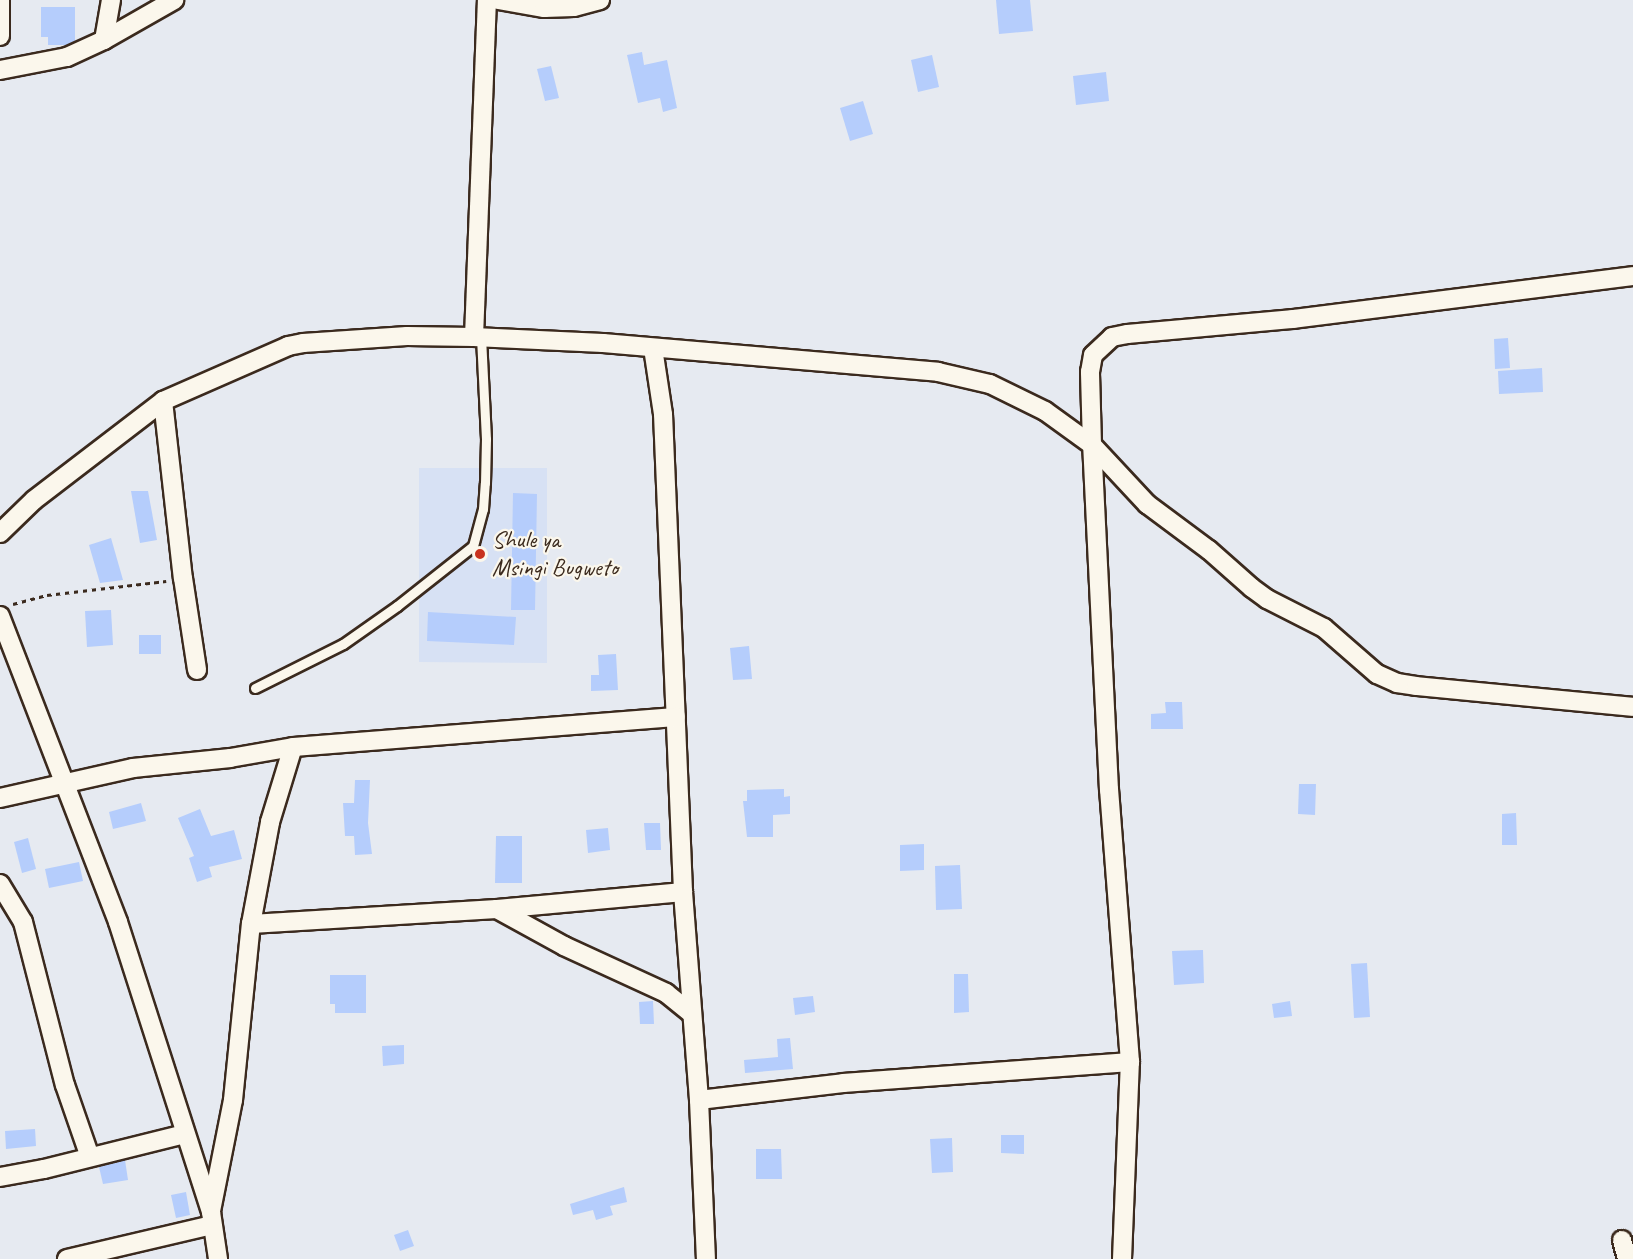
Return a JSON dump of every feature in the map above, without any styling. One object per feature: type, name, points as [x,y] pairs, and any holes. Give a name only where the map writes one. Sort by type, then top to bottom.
[{"type":"street","points":[[0,0],[0,36]]},
{"type":"street","points":[[104,40],[111,0]]},
{"type":"street","points":[[0,70],[67,57],[104,40],[174,0]]},
{"type":"street","points":[[477,337],[487,0]]},
{"type":"street","points":[[498,0],[544,8],[574,7],[600,0]]},
{"type":"street","points":[[1122,1259],[1130,1062],[1109,790],[1092,445],[1092,363],[1099,347],[1112,337],[1293,318],[1633,276]]},
{"type":"street","points":[[0,533],[34,500],[163,401],[288,346],[303,343],[407,336],[477,337],[653,348],[962,376],[990,384],[1035,406],[1092,445],[1147,504],[1267,599],[1324,628],[1377,674],[1416,686],[1633,707]]},
{"type":"street","points":[[653,348],[663,414],[683,892],[699,1100],[706,1259]]},
{"type":"street","points":[[163,401],[183,578],[197,670]]},
{"type":"street","points":[[5,611],[65,782],[118,922],[211,1219],[218,1259]]},
{"type":"street","points":[[0,798],[133,768],[230,758],[293,747],[676,717]]},
{"type":"street","points":[[211,1219],[233,1100],[251,924],[270,822],[293,747]]},
{"type":"street","points":[[0,884],[23,922],[65,1085],[90,1157]]},
{"type":"street","points":[[251,924],[497,909],[683,892]]},
{"type":"street","points":[[497,909],[564,946],[666,993],[692,1014]]},
{"type":"street","points":[[699,1100],[843,1083],[1130,1062]]},
{"type":"street","points":[[0,1177],[184,1134]]},
{"type":"street","points":[[67,1259],[211,1219]]},
{"type":"street","points":[[1622,1240],[1627,1259]]},
{"type":"lane","points":[[255,688],[352,638],[397,606],[472,546],[483,509],[485,483],[486,439],[477,337]]},
{"type":"path","points":[[5,611],[47,595],[183,578]]},
{"type":"shaded area","points":[[419,468],[547,468],[547,663],[419,662]]},
{"type":"building","points":[[996,0],[1030,0],[1033,31],[999,34]]},
{"type":"building","points":[[41,7],[75,7],[75,41],[66,45],[48,45],[48,37],[41,37]]},
{"type":"building","points":[[642,52],[644,65],[667,60],[677,108],[663,112],[660,98],[638,103],[627,55]]},
{"type":"building","points":[[932,55],[939,87],[918,92],[911,60]]},
{"type":"building","points":[[551,66],[559,98],[545,101],[537,69]]},
{"type":"building","points":[[1106,72],[1109,101],[1076,105],[1073,76]]},
{"type":"building","points":[[863,101],[873,134],[850,141],[840,108]]},
{"type":"building","points":[[1508,338],[1510,368],[1495,369],[1494,339]]},
{"type":"building","points":[[1542,368],[1543,392],[1499,394],[1498,371]]},
{"type":"building","points":[[131,491],[148,491],[157,540],[140,543]]},
{"type":"building","points":[[513,493],[537,494],[535,610],[511,610]]},
{"type":"building","points":[[111,538],[123,580],[100,583],[89,545]]},
{"type":"building","points":[[111,610],[113,645],[87,647],[85,611]]},
{"type":"building","points":[[428,612],[516,617],[514,645],[427,641]]},
{"type":"building","points":[[139,635],[161,635],[161,654],[139,654]]},
{"type":"building","points":[[749,646],[752,679],[733,680],[730,648]]},
{"type":"building","points":[[616,654],[618,690],[591,691],[591,675],[599,675],[598,655]]},
{"type":"building","points":[[1165,702],[1182,702],[1183,729],[1151,729],[1151,714],[1166,713]]},
{"type":"building","points":[[355,780],[370,780],[368,823],[372,854],[355,855],[354,836],[345,836],[343,803],[354,803]]},
{"type":"building","points":[[1299,784],[1316,784],[1315,815],[1298,814]]},
{"type":"building","points":[[784,789],[784,797],[790,796],[790,814],[773,815],[773,837],[747,837],[743,801],[747,801],[747,790]]},
{"type":"building","points":[[141,803],[146,821],[113,829],[109,812]]},
{"type":"building","points":[[200,809],[211,836],[234,830],[242,859],[209,867],[212,877],[197,882],[189,858],[194,856],[178,818]]},
{"type":"building","points":[[1516,813],[1517,845],[1502,845],[1502,814]]},
{"type":"building","points":[[644,823],[660,823],[661,850],[646,850]]},
{"type":"building","points":[[608,828],[610,850],[588,853],[586,830]]},
{"type":"building","points":[[496,836],[522,836],[522,883],[495,883]]},
{"type":"building","points":[[28,838],[36,869],[22,873],[14,842]]},
{"type":"building","points":[[924,844],[924,870],[900,871],[900,845]]},
{"type":"building","points":[[79,862],[83,881],[49,888],[45,869]]},
{"type":"building","points":[[960,865],[962,909],[936,910],[935,866]]},
{"type":"building","points":[[1203,950],[1204,983],[1174,985],[1172,951]]},
{"type":"building","points":[[1367,963],[1370,1017],[1354,1018],[1351,964]]},
{"type":"building","points":[[954,974],[968,974],[969,1012],[954,1013]]},
{"type":"building","points":[[330,975],[366,975],[366,1013],[335,1013],[335,1004],[330,1004]]},
{"type":"building","points":[[813,996],[815,1012],[795,1015],[793,998]]},
{"type":"building","points":[[653,1001],[654,1024],[640,1024],[639,1002]]},
{"type":"building","points":[[1290,1001],[1292,1016],[1274,1018],[1272,1004]]},
{"type":"building","points":[[790,1038],[793,1069],[745,1073],[744,1060],[778,1057],[777,1039]]},
{"type":"building","points":[[404,1045],[404,1064],[383,1066],[382,1046]]},
{"type":"building","points":[[35,1129],[36,1146],[6,1149],[5,1131]]},
{"type":"building","points":[[1001,1135],[1024,1135],[1024,1154],[1001,1153]]},
{"type":"building","points":[[952,1138],[953,1172],[932,1173],[930,1139]]},
{"type":"building","points":[[756,1149],[781,1149],[782,1179],[756,1179]]},
{"type":"building","points":[[125,1160],[128,1180],[103,1184],[99,1167]]},
{"type":"building","points":[[624,1187],[627,1202],[610,1206],[613,1215],[596,1220],[593,1210],[573,1215],[570,1204]]},
{"type":"building","points":[[186,1192],[190,1215],[176,1218],[171,1195]]},
{"type":"building","points":[[408,1230],[414,1246],[400,1251],[394,1235]]},
{"type":"place","name":"Shule ya Msingi Bugweto","points":[[480,554]]}]
